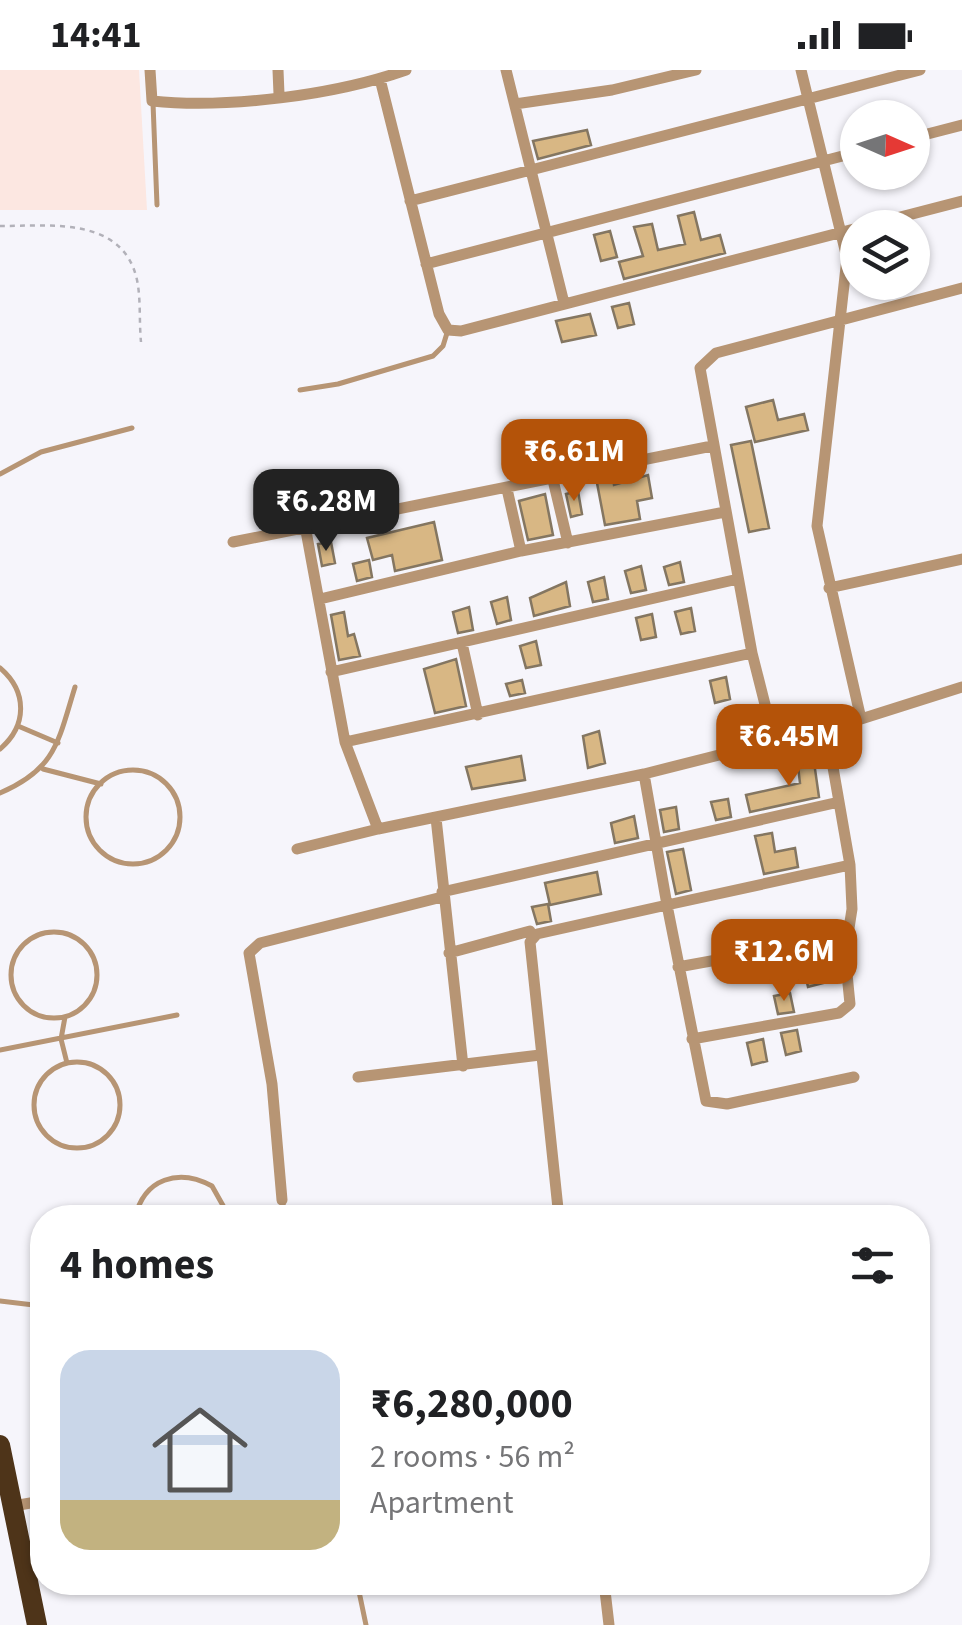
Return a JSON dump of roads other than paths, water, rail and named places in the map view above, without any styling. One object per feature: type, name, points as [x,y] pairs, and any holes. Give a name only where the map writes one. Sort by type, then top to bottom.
[{"type":"highway","points":[[0,1445],[24,1625]]},
{"type":"highway","points":[[7,1508],[37,1625]]},
{"type":"street","points":[[150,70],[152,100],[192,105],[380,79],[406,70]]},
{"type":"street","points":[[278,70],[279,94]]},
{"type":"street","points":[[506,70],[564,303]]},
{"type":"street","points":[[514,104],[612,90],[696,70]]},
{"type":"street","points":[[802,70],[840,227]]},
{"type":"street","points":[[410,201],[920,70]]},
{"type":"street","points":[[380,79],[426,264],[448,330],[461,332],[840,231]]},
{"type":"street","points":[[930,133],[962,125]]},
{"type":"street","points":[[426,264],[840,157]]},
{"type":"street","points":[[926,210],[962,201]]},
{"type":"street","points":[[774,740],[752,653],[700,376],[709,356],[962,288]]},
{"type":"street","points":[[843,300],[817,526],[828,588],[861,718]]},
{"type":"street","points":[[233,542],[712,446]]},
{"type":"street","points":[[553,480],[568,543]]},
{"type":"street","points":[[508,489],[521,551]]},
{"type":"street","points":[[320,599],[521,551],[725,512]]},
{"type":"street","points":[[306,530],[345,742],[378,829]]},
{"type":"street","points":[[828,588],[962,558]]},
{"type":"street","points":[[332,672],[738,579]]},
{"type":"street","points":[[462,643],[478,715]]},
{"type":"street","points":[[345,742],[752,653]]},
{"type":"street","points":[[298,849],[644,774],[861,718],[962,687]]},
{"type":"street","points":[[692,1039],[847,1011],[850,865],[826,727]]},
{"type":"street","points":[[644,774],[706,1102],[714,1105],[854,1077]]},
{"type":"street","points":[[442,892],[839,802]]},
{"type":"street","points":[[436,818],[463,1066]]},
{"type":"street","points":[[557,1205],[530,942],[537,934],[850,865]]},
{"type":"street","points":[[282,1200],[272,1084],[250,953],[260,943],[442,897],[442,892]]},
{"type":"street","points":[[450,953],[530,932]]},
{"type":"street","points":[[678,967],[848,936]]},
{"type":"street","points":[[358,1077],[540,1055]]},
{"type":"street","points":[[606,1595],[609,1625]]},
{"type":"lane","points":[[152,100],[157,205]]},
{"type":"lane","points":[[300,390],[338,384],[432,356],[443,346],[448,330]]},
{"type":"lane","points":[[0,474],[41,452],[132,428]]},
{"type":"lane","points":[[0,668],[18,688],[22,705],[18,726],[0,750]]},
{"type":"lane","points":[[0,793],[29,781],[43,769],[58,744],[74,687]]},
{"type":"lane","points":[[18,726],[58,744]]},
{"type":"lane","points":[[43,769],[101,784],[131,770],[162,780],[175,798],[179,814],[170,845],[158,857],[129,865],[113,860],[94,846],[86,814],[89,798],[101,784]]},
{"type":"lane","points":[[64,1017],[36,1014],[20,1000],[13,987],[11,972],[20,948],[45,932],[68,934],[81,941],[98,972],[89,1001],[64,1017],[61,1039],[68,1062]]},
{"type":"lane","points":[[0,1050],[176,1015]]},
{"type":"lane","points":[[68,1062],[90,1064],[103,1071],[120,1101],[111,1130],[87,1147],[58,1144],[42,1130],[35,1117],[37,1087],[54,1068],[68,1062]]},
{"type":"lane","points":[[140,1205],[144,1194],[156,1183],[181,1176],[212,1186],[223,1205]]},
{"type":"lane","points":[[282,1200],[283,1205]]},
{"type":"lane","points":[[0,1300],[30,1304]]},
{"type":"lane","points":[[360,1595],[366,1625]]}]
